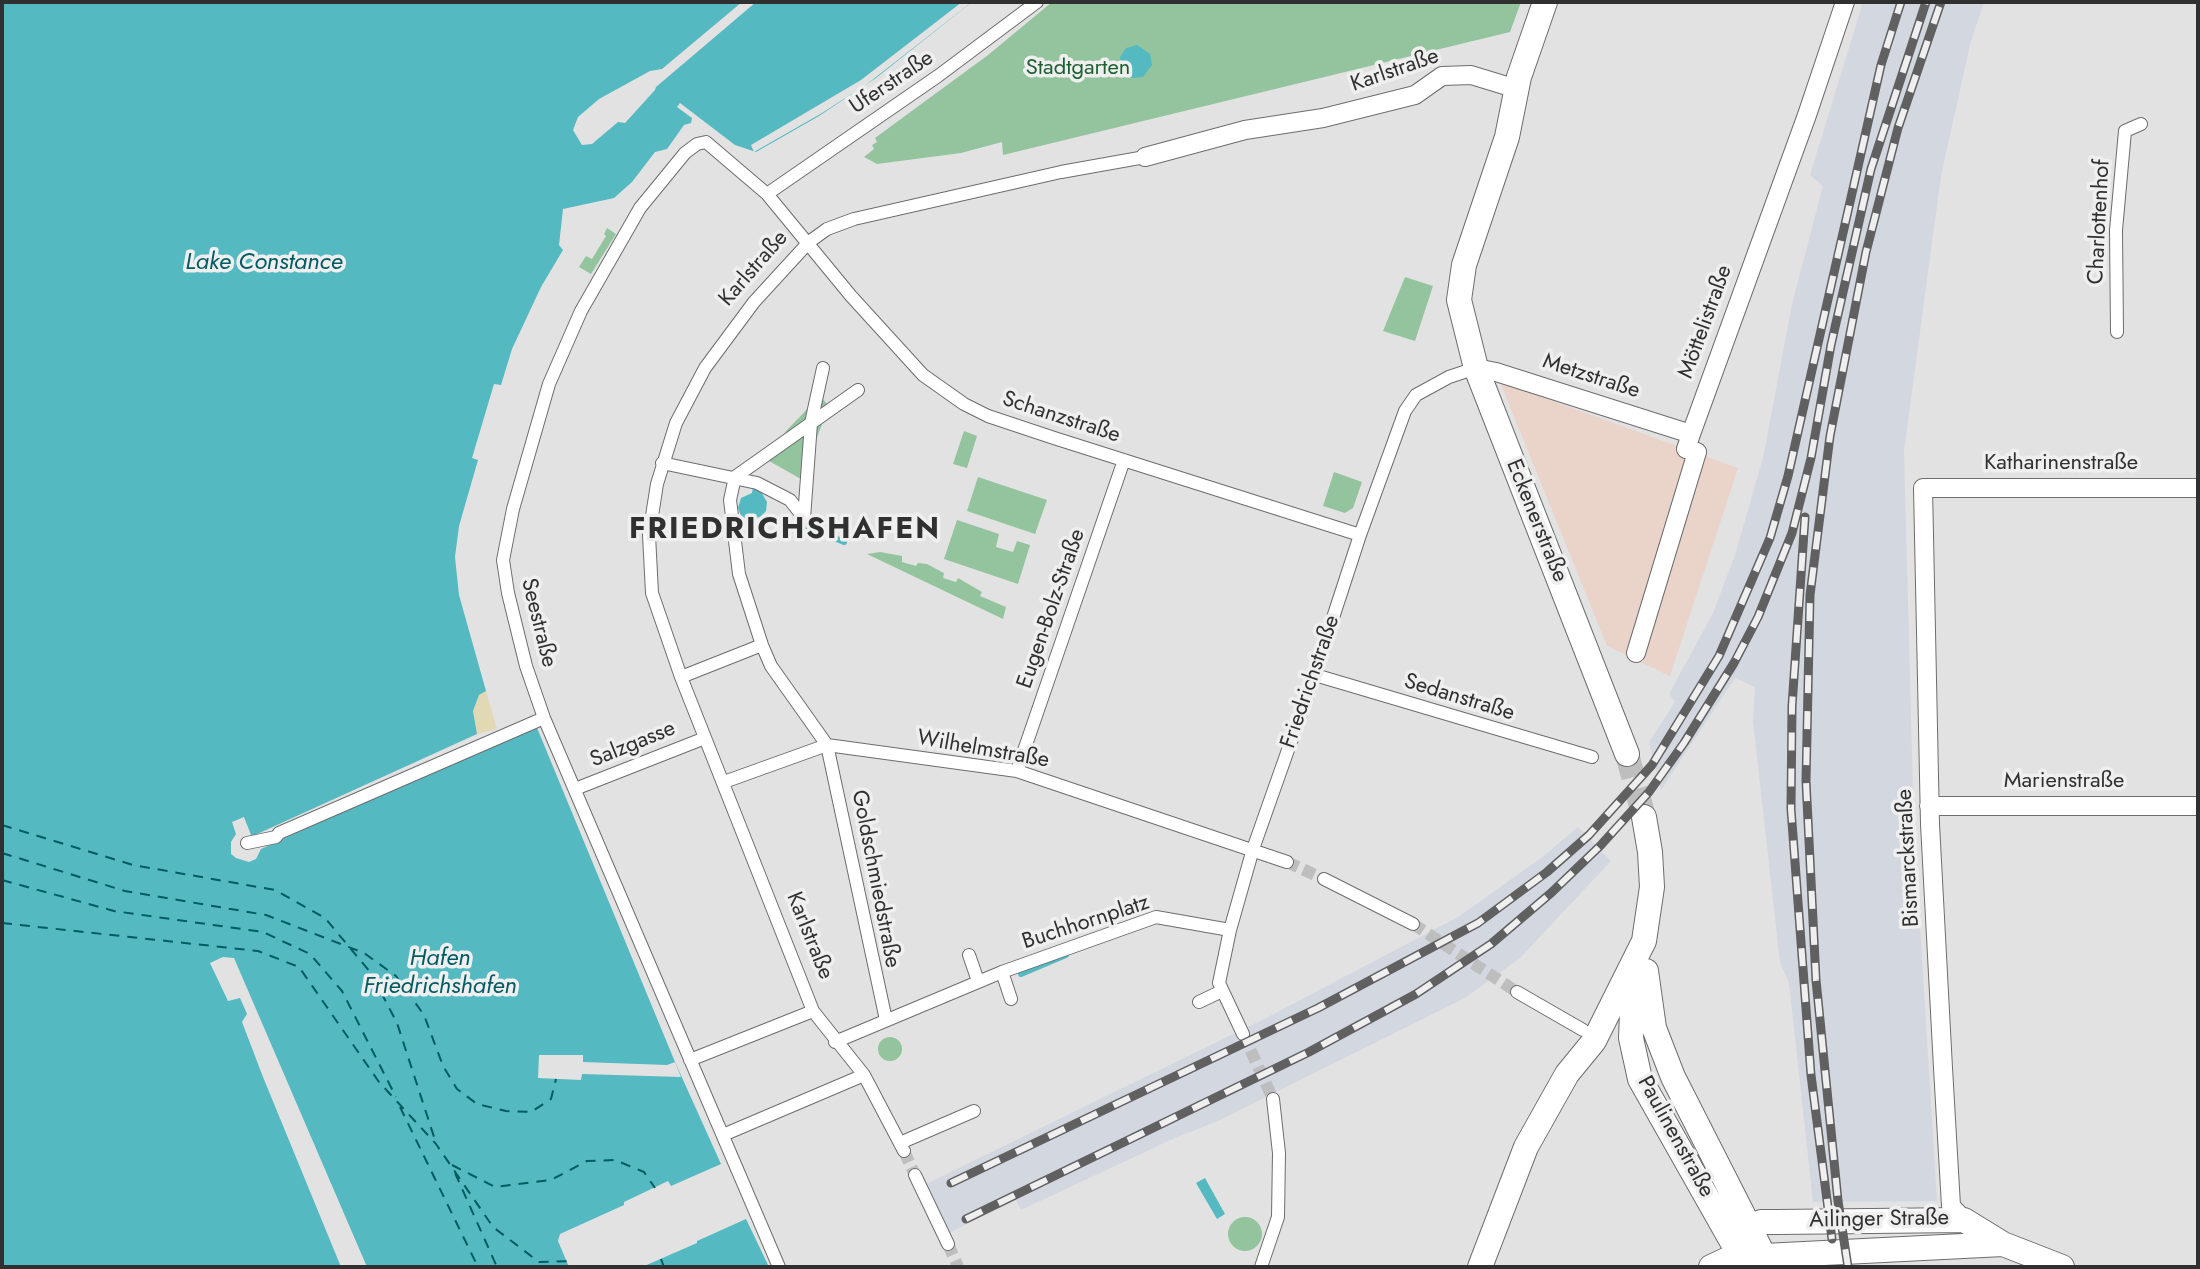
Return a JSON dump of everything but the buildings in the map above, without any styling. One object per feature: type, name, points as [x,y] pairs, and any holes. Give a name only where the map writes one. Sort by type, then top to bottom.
[{"type":"main road","points":[[1517,89],[1545,2]]},
{"type":"main road","name":"Eckenerstraße","points":[[1517,89],[1507,137],[1464,265],[1460,284],[1461,316],[1476,368],[1627,754]]},
{"type":"main road","points":[[1480,1267],[1526,1147],[1644,941],[1652,887],[1644,817]]},
{"type":"main road","name":"Paulinenstraße","points":[[1644,941],[1633,988],[1631,1038],[1640,1079],[1754,1261]]},
{"type":"main road","name":"Paulinenstraße","points":[[1644,941],[1654,1028],[1673,1077],[1749,1227],[1754,1261]]},
{"type":"main road","points":[[1588,1036],[1640,1041],[1673,1077]]},
{"type":"main road","name":"Ailinger Straße","points":[[1749,1227],[1761,1222],[1964,1220],[2016,1254]]},
{"type":"main road","name":"Ailinger Straße","points":[[1754,1261],[2016,1254],[2062,1267]]},
{"type":"main road","points":[[1711,1267],[1754,1261]]},
{"type":"street","name":"Uferstraße","points":[[767,194],[938,76],[1037,2]]},
{"type":"street","name":"Möttelistraße","points":[[1636,653],[1697,452],[1686,449],[1845,2]]},
{"type":"street","name":"Karlstraße","points":[[813,1011],[681,677],[652,593],[649,535],[662,463],[676,423],[705,368],[754,302],[807,245],[827,229],[854,219],[1061,172],[1145,157],[1245,130],[1309,121],[1415,95],[1442,76],[1471,75],[1517,89]]},
{"type":"street","name":"Charlottenhof","points":[[2117,332],[2116,230],[2125,131],[2141,124]]},
{"type":"street","name":"Seestraße","points":[[779,1267],[544,718],[526,666],[503,560],[513,509],[534,435],[549,384],[565,345],[640,208],[685,153],[697,144],[706,142],[712,145],[767,194],[807,245]]},
{"type":"street","name":"Schanzstraße","points":[[807,245],[923,375],[964,404],[988,416],[1360,535]]},
{"type":"street","points":[[662,463],[757,483],[790,500],[804,518],[811,423],[823,368]]},
{"type":"street","name":"Metzstraße","points":[[1476,368],[1691,434]]},
{"type":"street","name":"Friedrichstraße","points":[[1222,991],[1219,983],[1230,930],[1253,849],[1405,411],[1416,395],[1449,377],[1476,368]]},
{"type":"street","points":[[724,782],[827,745],[771,666],[762,645],[739,574],[730,500],[735,477],[858,390]]},
{"type":"street","name":"Eugen-Bolz-Straße","points":[[1017,771],[1124,460]]},
{"type":"street","name":"Katharinenstraße","points":[[1923,488],[2198,488]]},
{"type":"street","name":"Bismarckstraße","points":[[1923,488],[1930,815],[1951,1206],[1964,1220]]},
{"type":"street","points":[[681,677],[762,645]]},
{"type":"street","name":"Sedanstraße","points":[[1315,675],[1592,757]]},
{"type":"street","points":[[258,839],[263,841],[276,837],[279,833],[544,718]]},
{"type":"street","name":"Salzgasse","points":[[575,789],[705,738]]},
{"type":"street","name":"Wilhelmstraße","points":[[827,745],[1017,771],[1287,862]]},
{"type":"street","name":"Goldschmiedstraße","points":[[827,745],[886,1020]]},
{"type":"street","name":"Marienstraße","points":[[1930,815],[2198,806]]},
{"type":"street","points":[[1324,879],[1413,924]]},
{"type":"street","name":"Buchhornplatz","points":[[835,1042],[978,981],[1156,917],[1230,930]]},
{"type":"street","points":[[969,955],[978,981]]},
{"type":"street","name":"Buchhornplatz","points":[[1002,972],[1011,999]]},
{"type":"street","points":[[1199,1002],[1222,991],[1243,1034]]},
{"type":"street","points":[[1517,992],[1588,1036]]},
{"type":"street","points":[[690,1060],[813,1011],[864,1075],[902,1147],[974,1111]]},
{"type":"street","points":[[723,1135],[864,1075]]},
{"type":"street","points":[[1261,1267],[1278,1217],[1279,1153],[1273,1099]]},
{"type":"street","points":[[915,1175],[938,1210],[948,1244]]},
{"type":"shaded area","points":[[1863,2],[1984,2],[1971,41],[1941,176],[1904,451],[1914,829],[1937,1201],[1813,1202],[1789,983],[1780,962],[1753,722],[1755,687],[1735,678],[1661,790],[1649,742],[1675,702],[1669,694],[1713,613],[1735,555],[1763,458],[1792,304],[1823,186],[1810,175]]},
{"type":"shaded area","points":[[1500,382],[1738,468],[1670,676],[1607,646]]},
{"type":"shaded area","points":[[1578,827],[1611,861],[1520,958],[1465,998],[1218,1121],[1021,1210],[1016,1200],[949,1233],[926,1184],[1268,1017],[1458,917],[1544,856]]},
{"type":"green space","name":"Stadtgarten","points":[[1052,2],[1521,2],[1510,32],[1003,155],[1002,142],[961,153],[877,164],[864,157],[874,149],[875,138],[988,55]]},
{"type":"green space","points":[[607,228],[616,234],[591,274],[579,267],[586,256],[592,259],[606,236]]},
{"type":"green space","points":[[1405,277],[1433,286],[1415,341],[1383,331]]},
{"type":"green space","points":[[820,396],[829,406],[801,479],[769,461],[786,431]]},
{"type":"green space","points":[[964,431],[977,436],[967,468],[953,464]]},
{"type":"green space","points":[[1334,472],[1362,482],[1353,508],[1345,513],[1323,506]]},
{"type":"green space","points":[[978,477],[1047,500],[1035,534],[967,511]]},
{"type":"green space","points":[[957,520],[999,534],[996,547],[1013,552],[1017,541],[1030,545],[1018,584],[944,559]]},
{"type":"green space","points":[[880,552],[902,556],[902,562],[916,566],[918,563],[927,564],[944,573],[943,578],[956,582],[958,578],[982,592],[980,596],[1006,607],[1003,619],[867,554]]},
{"type":"green space","points":[[890,1037],[899,1040],[902,1049],[899,1058],[890,1061],[881,1058],[878,1049],[881,1040]]},
{"type":"green space","points":[[1245,1217],[1257,1222],[1262,1234],[1257,1246],[1245,1251],[1233,1246],[1228,1234],[1233,1222]]},
{"type":"sand","points":[[486,691],[497,729],[477,734],[473,711],[479,695]]},
{"type":"water","name":"Lake Constance","points":[[2,2],[742,2],[662,69],[650,71],[599,99],[578,117],[573,130],[582,145],[592,144],[618,122],[625,123],[656,87],[756,2],[972,2],[876,78],[819,116],[756,152],[735,145],[680,103],[677,107],[692,118],[691,123],[684,125],[667,149],[655,152],[632,182],[614,198],[563,209],[559,245],[563,250],[541,287],[512,349],[501,385],[494,384],[472,458],[478,460],[459,526],[455,557],[459,595],[486,691],[479,695],[473,711],[477,734],[255,835],[251,835],[244,817],[232,822],[236,834],[231,842],[231,854],[249,862],[256,859],[261,849],[535,723],[675,1062],[721,1164],[671,1186],[668,1181],[560,1234],[558,1241],[569,1267],[367,1267],[234,958],[223,957],[210,963],[228,1001],[240,998],[247,1014],[242,1022],[341,1267],[2,1267]]},
{"type":"water","points":[[1137,45],[1150,54],[1152,65],[1143,77],[1132,78],[1122,72],[1120,57],[1126,48]]},
{"type":"water","points":[[753,487],[760,490],[767,502],[766,511],[760,517],[753,518],[752,523],[741,516],[738,508],[741,498],[752,493]]},
{"type":"water","points":[[1205,1178],[1225,1214],[1217,1219],[1196,1183]]},
{"type":"water","points":[[746,1219],[769,1267],[642,1267],[697,1243]]},
{"type":"pier","points":[[962,2],[972,2],[867,84],[754,152],[751,145],[861,80]]},
{"type":"pier","points":[[539,1055],[583,1055],[583,1062],[667,1065],[675,1062],[681,1077],[582,1074],[581,1080],[538,1078]]},
{"type":"waterway","points":[[804,525],[844,542]]},
{"type":"waterway","points":[[1021,974],[1066,955]]},
{"type":"ferry route","points":[[2,825],[133,865],[275,890],[325,918],[371,973],[397,1023],[436,1143]]},
{"type":"ferry route","points":[[2,853],[125,891],[266,915],[364,953],[396,976],[424,1015],[443,1066],[457,1089],[477,1104],[506,1111],[531,1112],[551,1099],[556,1079]]},
{"type":"ferry route","points":[[2,880],[114,911],[263,932],[310,954],[342,991],[396,1097]]},
{"type":"ferry route","points":[[2,923],[258,951],[299,967],[379,1082],[436,1144],[493,1227],[539,1262],[574,1261]]},
{"type":"ferry route","points":[[400,1107],[478,1267]]},
{"type":"ferry route","points":[[452,1165],[495,1187],[551,1180],[587,1161],[615,1160],[644,1172],[655,1188]]},
{"type":"ferry route","points":[[455,1173],[497,1267]]},
{"type":"ferry route","points":[[661,1259],[664,1267]]},
{"type":"tunnel","points":[[1627,754],[1644,817]]},
{"type":"tunnel","points":[[1287,862],[1324,879]]},
{"type":"tunnel","points":[[1413,924],[1517,992]]},
{"type":"tunnel","points":[[1243,1034],[1273,1099]]},
{"type":"tunnel","points":[[904,1151],[915,1175]]},
{"type":"tunnel","points":[[948,1244],[958,1267]]},
{"type":"railway","points":[[951,1183],[1318,1008],[1478,923],[1547,872],[1589,835],[1652,765],[1719,656],[1770,538],[1788,476],[1881,65],[1901,2]]},
{"type":"railway","points":[[966,1219],[1309,1052],[1416,994],[1491,944],[1551,893],[1600,846],[1649,792],[1734,663],[1758,617],[1792,533],[1811,458],[1831,345],[1871,169],[1926,2]]},
{"type":"railway","points":[[1848,1267],[1838,1201],[1816,980],[1806,781],[1810,595],[1830,436],[1866,252],[1898,128],[1941,2]]},
{"type":"railway","points":[[1805,517],[1792,706],[1791,809],[1811,1075],[1832,1239]]},
{"type":"district","name":"FRIEDRICHSHAFEN","points":[[785,531]]},
{"type":"water label","name":"Hafen Friedrichshafen","points":[[440,973]]}]
